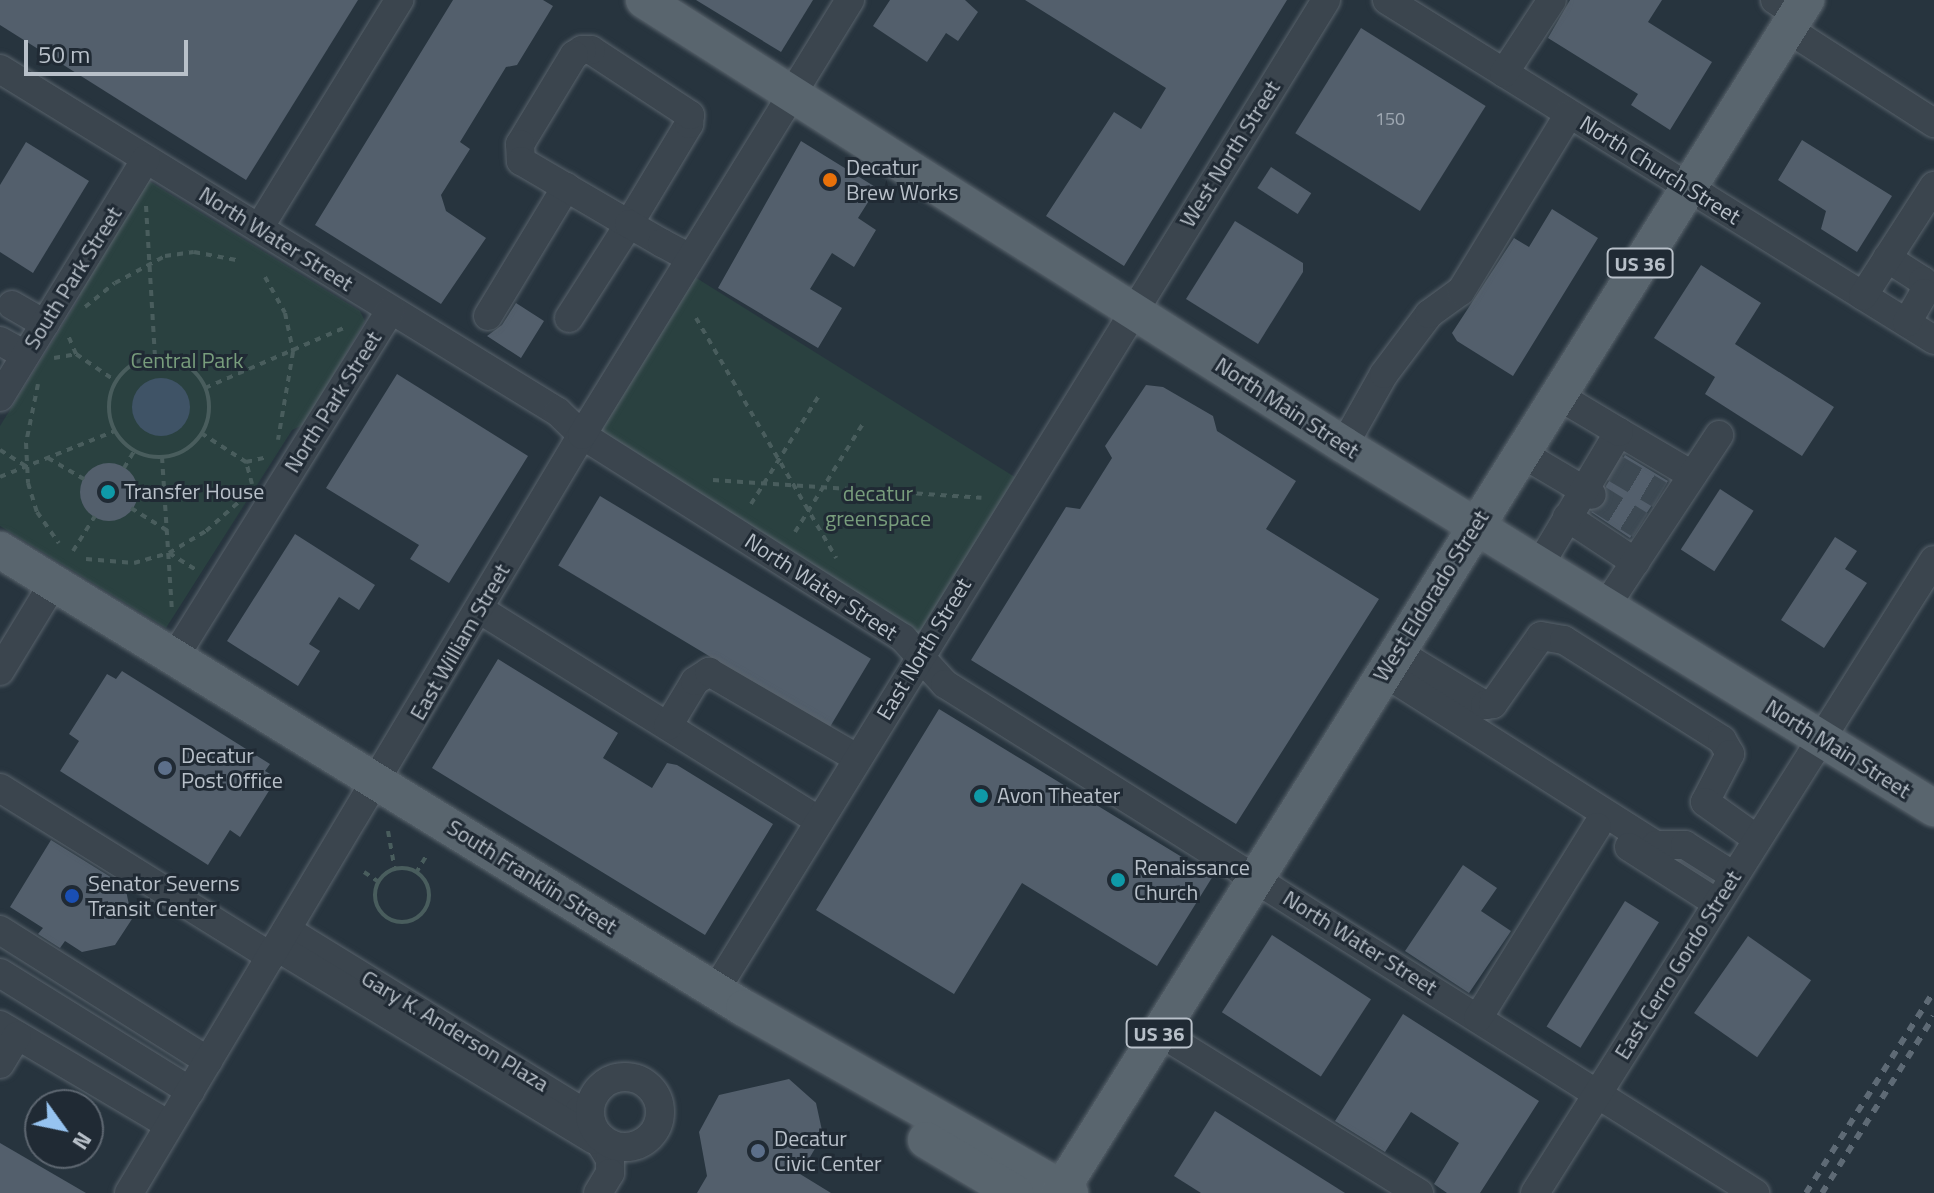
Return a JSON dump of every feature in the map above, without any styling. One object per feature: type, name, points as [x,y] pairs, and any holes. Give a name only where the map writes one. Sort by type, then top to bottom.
[{"type":"main road","name":"North Main Street","points":[[644,0],[1134,308],[1344,445],[1934,808]]},
{"type":"main road","name":"West Eldorado Street","points":[[1063,1192],[1255,877],[1687,187],[1791,11]]},
{"type":"main road","name":"South Franklin Street","points":[[0,550],[715,991],[1063,1192]]},
{"type":"main road","points":[[850,1070],[880,1112],[1015,1193]]},
{"type":"street","points":[[259,228],[399,0]]},
{"type":"street","name":"East William Street","points":[[129,1193],[582,435],[850,0]]},
{"type":"street","name":"West North Street","points":[[1134,308],[1326,0]]},
{"type":"street","name":"North Church Street","points":[[1387,0],[1934,340]]},
{"type":"street","points":[[1504,73],[1552,0]]},
{"type":"street","points":[[1791,11],[1934,123]]},
{"type":"street","points":[[569,318],[629,224],[690,115],[591,50],[574,55],[520,144],[521,161],[629,224],[690,258]]},
{"type":"street","name":"North Water Street","points":[[0,69],[558,412],[582,435],[898,635],[945,684],[1755,1193]]},
{"type":"street","points":[[1344,445],[1384,374],[1429,314],[1461,291],[1569,114]]},
{"type":"street","name":"South Park Street","points":[[0,397],[39,363],[146,159]]},
{"type":"street","points":[[1863,296],[1934,186]]},
{"type":"street","points":[[488,316],[566,187]]},
{"type":"street","points":[[1887,258],[1923,281],[1924,293],[1907,323]]},
{"type":"street","points":[[12,305],[56,329]]},
{"type":"street","name":"East North Street","points":[[715,991],[1134,308]]},
{"type":"street","name":"North Park Street","points":[[174,658],[391,310]]},
{"type":"street","points":[[0,341],[39,363]]},
{"type":"street","points":[[1557,395],[1692,475]]},
{"type":"street","points":[[1539,566],[1567,517],[1607,463],[1619,432]]},
{"type":"street","points":[[1606,606],[1635,562],[1647,529],[1666,499],[1692,475],[1719,435]]},
{"type":"street","points":[[1521,453],[1588,492]]},
{"type":"street","points":[[1567,517],[1635,562]]},
{"type":"street","name":"East Cerro Gordo Street","points":[[1535,1193],[1934,560]]},
{"type":"street","points":[[0,671],[53,584]]},
{"type":"street","points":[[479,609],[819,821]]},
{"type":"street","points":[[1456,703],[1493,704],[1541,636],[1552,634],[1722,740],[1730,754],[1678,844]]},
{"type":"street","points":[[1385,671],[1456,703],[1656,845],[1678,844],[1734,876]]},
{"type":"street","points":[[1385,671],[1597,827],[1717,903]]},
{"type":"street","points":[[668,726],[695,681],[709,672],[857,758]]},
{"type":"street","name":"Gary K. Anderson Plaza","points":[[0,788],[278,945],[559,1094],[580,1110],[603,1163]]},
{"type":"street","points":[[1705,802],[1757,839]]},
{"type":"street","points":[[1478,1018],[1597,827]]},
{"type":"street","points":[[0,930],[208,1061]]},
{"type":"street","points":[[0,973],[190,1091]]},
{"type":"street","points":[[0,1064],[9,1030],[169,1125]]},
{"type":"street","points":[[1159,1032],[1419,1193]]},
{"type":"street","points":[[630,1078],[651,1090],[659,1107],[657,1126],[640,1144],[621,1147],[603,1163],[591,1117],[593,1098],[605,1084],[630,1078]]},
{"type":"path","points":[[146,204],[155,358]]},
{"type":"path","points":[[78,315],[115,283],[150,262],[194,252],[236,260]]},
{"type":"path","points":[[265,277],[285,313],[293,352],[278,440]]},
{"type":"path","points":[[696,318],[836,558]]},
{"type":"path","points":[[205,388],[346,327]]},
{"type":"path","points":[[56,329],[76,354],[117,382]]},
{"type":"path","points":[[59,543],[37,512],[27,467],[30,421],[39,363],[76,354]]},
{"type":"path","points":[[155,358],[181,362],[205,388],[208,414],[201,433],[185,450],[162,457],[135,450],[115,431],[110,406],[117,382],[136,364],[155,358]]},
{"type":"path","points":[[751,504],[820,394]]},
{"type":"path","points":[[795,532],[864,422]]},
{"type":"path","points":[[0,477],[115,431]]},
{"type":"path","points":[[201,433],[246,462],[252,484]]},
{"type":"path","points":[[0,450],[27,467]]},
{"type":"path","points":[[124,468],[135,450]]},
{"type":"path","points":[[162,457],[172,613]]},
{"type":"path","points":[[246,462],[268,457]]},
{"type":"path","points":[[47,458],[84,479]]},
{"type":"path","points":[[713,480],[981,498]]},
{"type":"path","points":[[86,559],[134,563],[169,553],[206,531],[242,499]]},
{"type":"path","points":[[131,508],[168,531]]},
{"type":"path","points":[[73,551],[95,516]]},
{"type":"path","points":[[169,553],[198,571]]},
{"type":"path","points":[[388,831],[395,869]]},
{"type":"path","points":[[416,873],[427,855]]},
{"type":"path","points":[[395,869],[416,873],[429,895],[424,910],[412,920],[395,921],[381,912],[375,895],[379,882],[395,869]]},
{"type":"path","points":[[364,872],[379,882]]},
{"type":"green space","name":"Central Park","points":[[149,181],[360,311],[365,321],[305,424],[292,430],[166,628],[0,526],[0,426],[80,297],[79,281]]},
{"type":"green space","name":"decatur greenspace","points":[[682,269],[1025,483],[922,648],[579,434]]},
{"type":"water","points":[[161,378],[182,386],[190,407],[182,428],[161,436],[140,428],[132,407],[140,386]]},
{"type":"building","points":[[0,0],[358,0],[246,180],[0,25]]},
{"type":"building","points":[[453,0],[543,0],[553,6],[517,65],[506,67],[460,142],[470,149],[441,195],[446,211],[486,238],[441,304],[315,225]]},
{"type":"building","points":[[696,0],[813,0],[781,52]]},
{"type":"building","points":[[890,0],[965,0],[978,12],[958,41],[946,33],[927,62],[873,26]]},
{"type":"building","points":[[1025,0],[1287,0],[1124,266],[1046,216],[1114,112],[1141,129],[1166,88]]},
{"type":"building","points":[[1570,0],[1662,0],[1648,22],[1712,62],[1670,130],[1631,105],[1638,94],[1548,38]]},
{"type":"building","points":[[1361,28],[1486,106],[1420,211],[1295,133]]},
{"type":"building","points":[[1802,140],[1892,196],[1857,252],[1821,229],[1826,211],[1778,180]]},
{"type":"building","points":[[801,141],[877,188],[858,218],[876,230],[854,267],[832,253],[810,289],[842,308],[818,348],[718,288]]},
{"type":"building","points":[[26,142],[89,181],[33,273],[0,252],[0,185]]},
{"type":"building","points":[[1271,167],[1311,193],[1298,214],[1257,188]]},
{"type":"building","points":[[1552,209],[1598,238],[1513,376],[1457,341],[1452,333],[1514,238],[1529,247]]},
{"type":"building","points":[[1235,221],[1303,263],[1303,272],[1258,344],[1186,299]]},
{"type":"building","points":[[1701,265],[1761,303],[1735,344],[1834,407],[1802,456],[1705,394],[1715,377],[1654,338]]},
{"type":"building","points":[[516,303],[544,321],[521,358],[487,336],[502,325]]},
{"type":"building","points":[[397,374],[528,456],[449,583],[410,559],[419,545],[326,488]]},
{"type":"building","points":[[1146,385],[1163,387],[1213,416],[1217,431],[1296,481],[1266,529],[1379,599],[1236,824],[971,660],[1066,507],[1080,509],[1112,458],[1105,446]]},
{"type":"building","points":[[1625,455],[1668,481],[1630,538],[1591,512],[1607,503],[1606,486]]},
{"type":"building","name":"Transfer House","points":[[109,463],[120,465],[129,472],[136,481],[136,503],[129,512],[120,519],[109,521],[98,519],[89,512],[82,503],[80,492],[82,481],[89,472],[98,465]]},
{"type":"building","points":[[1720,489],[1754,511],[1714,571],[1681,549]]},
{"type":"building","points":[[600,496],[871,659],[829,728],[558,565]]},
{"type":"building","points":[[295,534],[375,585],[359,610],[339,597],[309,644],[320,651],[298,686],[227,641]]},
{"type":"building","points":[[1835,537],[1857,551],[1845,569],[1867,583],[1824,648],[1781,620]]},
{"type":"building","points":[[498,659],[618,733],[603,758],[652,788],[667,763],[677,765],[773,824],[705,935],[432,768]]},
{"type":"building","name":"Decatur Post Office","points":[[122,671],[270,764],[265,771],[277,778],[240,837],[230,830],[208,865],[60,771],[79,741],[69,734],[107,674],[116,679]]},
{"type":"building","points":[[939,709],[1213,876],[1157,966],[1022,883],[954,994],[816,910]]},
{"type":"building","name":"Senator Severns Transit Center","points":[[51,840],[125,886],[132,919],[115,945],[82,952],[65,941],[60,948],[38,934],[43,928],[10,907]]},
{"type":"building","points":[[1463,865],[1497,888],[1481,911],[1511,931],[1469,993],[1405,951]]},
{"type":"building","points":[[1625,901],[1659,922],[1580,1048],[1547,1027]]},
{"type":"building","points":[[1272,935],[1371,999],[1321,1076],[1222,1012]]},
{"type":"building","points":[[1748,936],[1811,980],[1757,1057],[1694,1013]]},
{"type":"building","points":[[1403,1014],[1539,1101],[1480,1193],[1447,1193],[1434,1184],[1459,1143],[1411,1112],[1385,1152],[1335,1121]]},
{"type":"building","name":"Decatur Civic Center","points":[[789,1079],[816,1103],[823,1135],[800,1174],[831,1193],[697,1193],[707,1176],[699,1132],[719,1095]]},
{"type":"building","points":[[1215,1111],[1345,1193],[1201,1193],[1174,1176]]},
{"type":"building","points":[[0,1143],[24,1157],[24,1169],[45,1169],[86,1193],[0,1193]]},
{"type":"tunnel","points":[[1611,466],[1660,495]]},
{"type":"tunnel","points":[[1592,495],[1640,525]]},
{"type":"railway","points":[[1806,1193],[1934,991]]},
{"type":"railway","points":[[1822,1193],[1934,1016]]},
{"type":"place","name":"Decatur Brew Works","points":[[830,180]]},
{"type":"place","name":"Transfer House","points":[[108,492]]},
{"type":"place","name":"Decatur Post Office","points":[[165,768]]},
{"type":"place","name":"Avon Theater","points":[[981,796]]},
{"type":"place","name":"Renaissance Church","points":[[1118,880]]},
{"type":"place","name":"Senator Severns Transit Center","points":[[72,896]]},
{"type":"place","name":"Decatur Civic Center","points":[[758,1151]]}]
